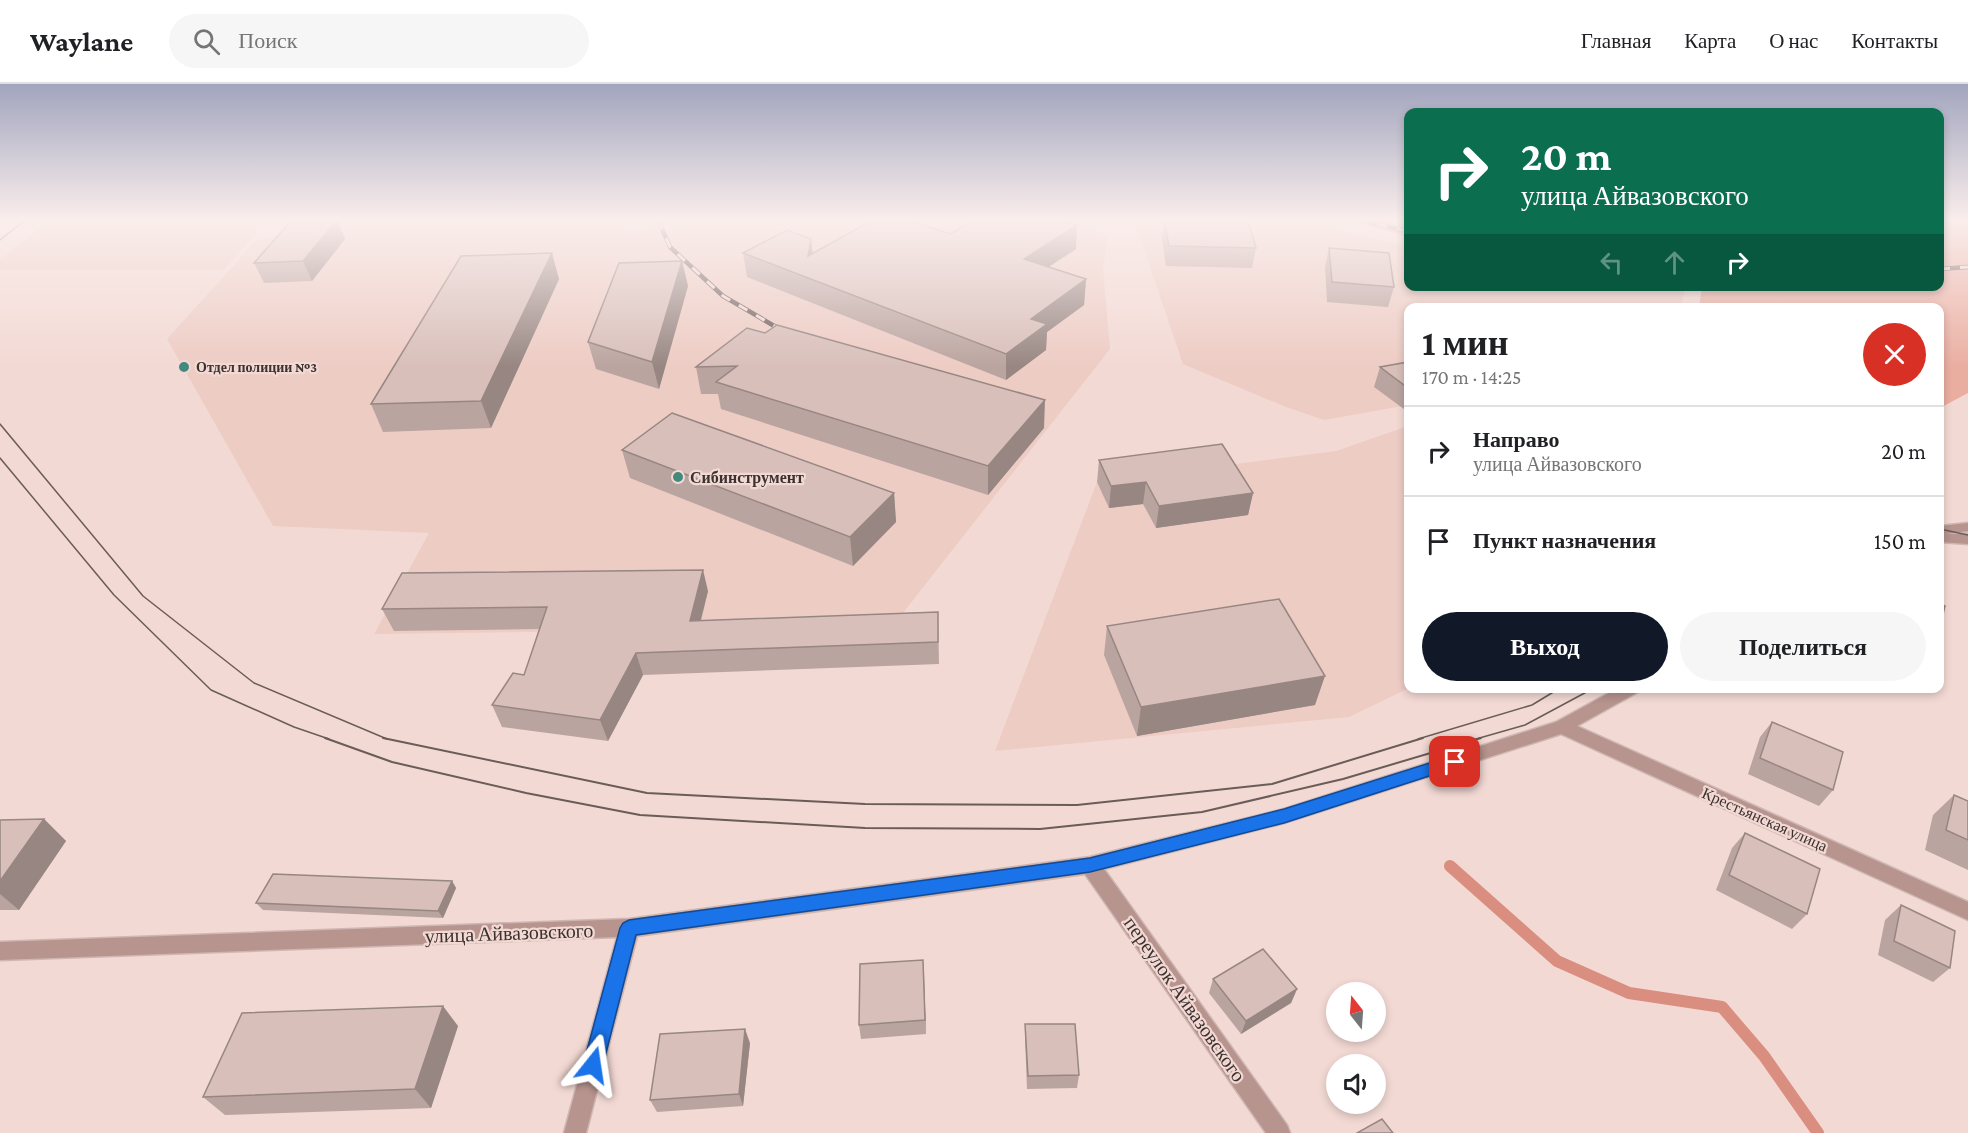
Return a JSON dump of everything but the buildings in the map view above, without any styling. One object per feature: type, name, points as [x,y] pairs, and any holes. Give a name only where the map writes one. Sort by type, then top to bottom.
[{"type":"street","points":[[1944,530],[1968,527]]},
{"type":"street","points":[[1944,538],[1968,539]]},
{"type":"street","name":"улица Айвазовского","points":[[0,951],[629,928],[1090,865],[1284,816],[1562,727],[1623,693]]},
{"type":"street","name":"Крестьянская улица","points":[[1562,727],[1968,911]]},
{"type":"street","name":"переулок Айвазовского","points":[[1090,865],[1279,1133]]},
{"type":"street","points":[[575,1133],[629,928]]},
{"type":"shaded area","points":[[0,269],[225,269],[224,270]]},
{"type":"shaded area","points":[[231,269],[1103,269],[1110,349],[892,627],[374,634],[429,533],[273,526],[167,339]]},
{"type":"shaded area","points":[[1151,269],[1404,269],[1404,291],[1684,291],[1682,303],[1404,303],[1404,406],[1324,420],[1286,407],[1183,364]]},
{"type":"shaded area","points":[[1944,269],[1968,269],[1968,393],[1944,406],[1944,303],[1700,303],[1701,291],[1944,291]]},
{"type":"shaded area","points":[[1404,427],[1404,690],[1349,717],[995,751],[1097,482],[1336,451]]},
{"type":"waterway","points":[[1450,866],[1557,961],[1629,993],[1722,1007],[1764,1056],[1818,1133]]},
{"type":"tram line","points":[[0,424],[143,596],[254,683],[386,739]]},
{"type":"tram line","points":[[0,458],[114,595],[211,690],[294,727],[329,739]]},
{"type":"tram line","points":[[1944,530],[1968,535]]},
{"type":"tram line","points":[[1418,739],[1532,705],[1552,693]]},
{"type":"tram line","points":[[1476,739],[1525,725],[1585,693]]},
{"type":"tram line","points":[[325,738],[392,762],[526,793],[640,815],[865,828],[1040,829],[1202,812],[1343,779],[1481,738]]},
{"type":"tram line","points":[[386,739],[647,793],[865,804],[1077,805],[1272,784],[1423,738]]},
{"type":"railway","points":[[694,269],[723,296],[788,334]]},
{"type":"place","name":"Отдел полиции №3","points":[[184,367]]},
{"type":"place","name":"Сибинструмент","points":[[678,477]]},
{"type":"route","points":[[593,1065],[629,928],[1090,865],[1284,816],[1455,762]]}]
